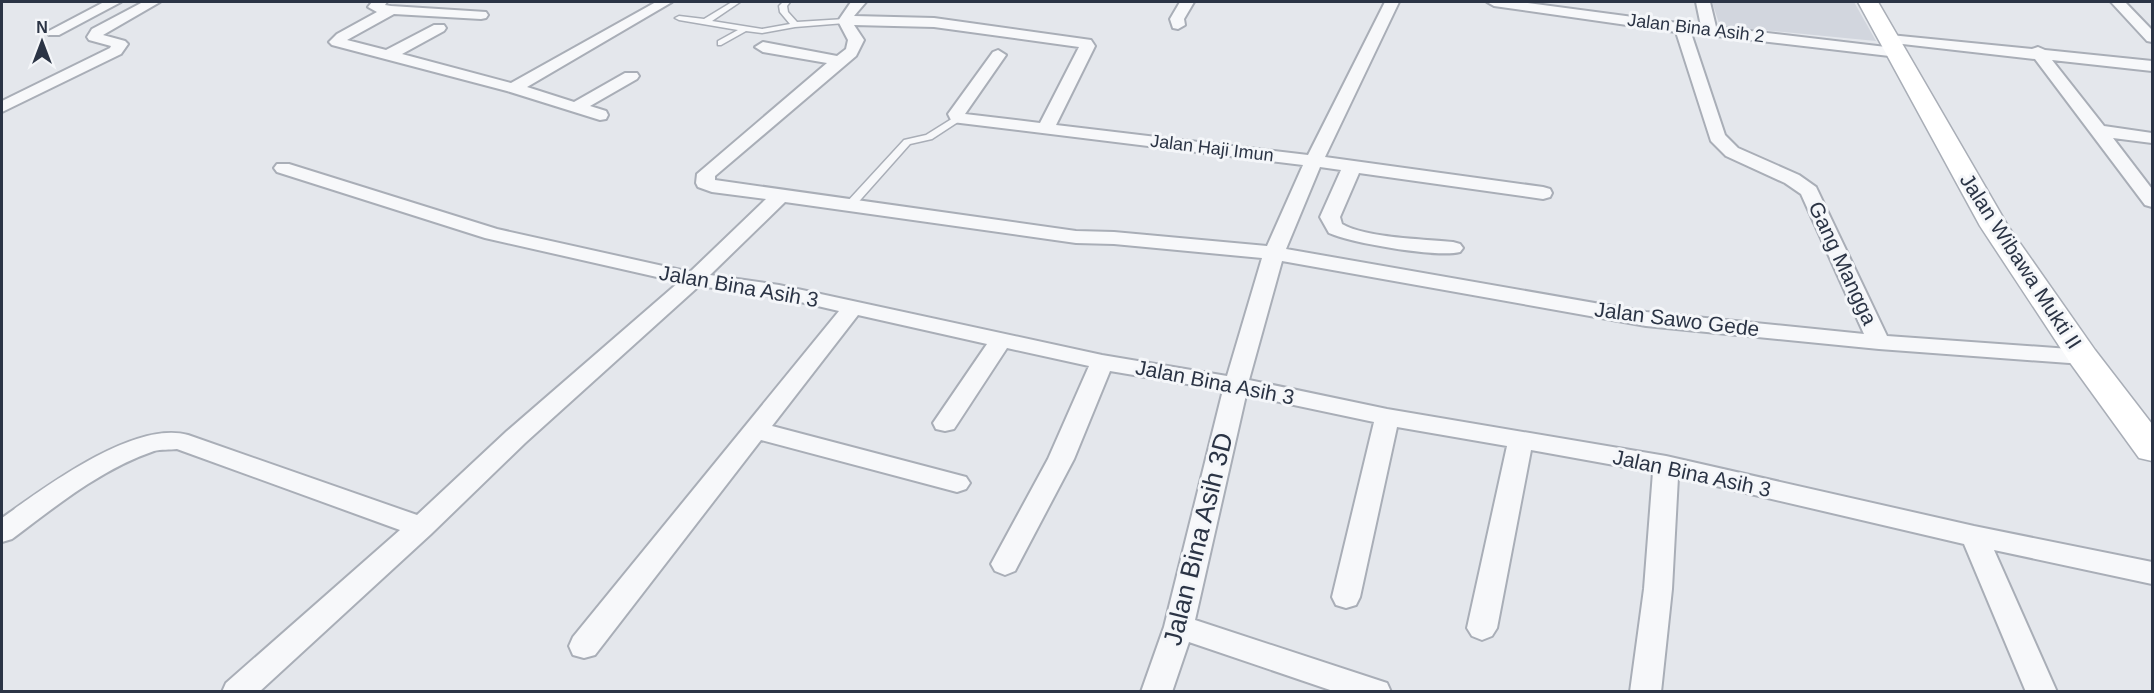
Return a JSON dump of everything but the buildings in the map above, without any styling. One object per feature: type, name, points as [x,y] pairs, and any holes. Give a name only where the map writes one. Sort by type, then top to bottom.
[{"type":"main road","name":"Jalan Wibawa Mukti II","points":[[1868,2],[1994,226],[2083,357],[2152,449]]},
{"type":"street","points":[[54,32],[114,2]]},
{"type":"street","points":[[2,107],[116,51],[120,44],[94,37],[109,25],[153,2]]},
{"type":"street","points":[[513,88],[664,2]]},
{"type":"street","points":[[763,47],[839,61],[849,56],[855,48],[856,40],[845,27],[845,21],[851,9],[859,2]]},
{"type":"street","points":[[1178,25],[1177,19],[1187,2]]},
{"type":"street","name":"Jalan Bina Asih 3D","points":[[1156,692],[1179,627],[1236,384],[1274,253],[1314,161],[1392,2]]},
{"type":"street","name":"Jalan Bina Asih 2","points":[[1494,2],[1710,31],[1894,46],[2038,52],[2152,66]]},
{"type":"street","points":[[1703,2],[1710,31]]},
{"type":"street","points":[[2118,2],[2152,38]]},
{"type":"street","points":[[481,15],[386,6],[337,42],[513,88],[600,115]]},
{"type":"street","points":[[845,21],[868,19],[913,21],[1086,43],[1087,46],[1046,128]]},
{"type":"street","points":[[2135,20],[2152,22]]},
{"type":"street","points":[[389,55],[440,28]]},
{"type":"street","name":"Gang Mangga","points":[[1682,28],[1718,137],[1732,152],[1792,180],[1809,191],[1879,342]]},
{"type":"street","points":[[2038,52],[2106,132],[2147,185],[2152,201]]},
{"type":"street","points":[[958,118],[956,114],[998,55]]},
{"type":"street","points":[[445,72],[466,61]]},
{"type":"street","name":"Jalan Sawo Gede","points":[[839,61],[706,174],[705,183],[779,197],[1076,237],[1114,238],[1274,253],[1646,318],[1879,342],[2083,357]]},
{"type":"street","points":[[575,108],[630,76]]},
{"type":"street","name":"Jalan Haji Imun","points":[[958,118],[1314,161],[1543,192]]},
{"type":"street","points":[[2106,132],[2152,138]]},
{"type":"street","points":[[1352,167],[1330,217],[1335,229],[1356,235],[1454,249]]},
{"type":"street","name":"Jalan Bina Asih 3","points":[[283,168],[492,234],[694,279],[779,291],[1102,362],[1236,384],[1387,417],[1520,442],[1666,465],[1974,536],[2152,573]]},
{"type":"street","points":[[237,692],[421,527],[516,437],[612,355],[779,197]]},
{"type":"street","points":[[584,646],[853,307]]},
{"type":"street","points":[[945,423],[1001,340]]},
{"type":"street","points":[[1005,564],[1060,459],[1102,362]]},
{"type":"street","points":[[1346,597],[1387,417]]},
{"type":"street","points":[[755,430],[957,483]]},
{"type":"street","points":[[2,532],[61,489],[101,466],[152,442],[179,441],[421,527]]},
{"type":"street","points":[[1482,628],[1520,442]]},
{"type":"street","points":[[1645,692],[1658,588],[1666,465]]},
{"type":"street","points":[[1974,536],[2042,692]]},
{"type":"street","points":[[1179,627],[1376,692]]},
{"type":"lane","points":[[705,22],[736,2]]},
{"type":"lane","points":[[787,2],[783,6],[784,12],[795,25]]},
{"type":"lane","points":[[679,18],[762,31],[795,25],[845,21]]},
{"type":"lane","points":[[721,44],[744,29]]},
{"type":"lane","points":[[850,205],[907,142],[929,136],[958,118]]},
{"type":"shaded area","points":[[1712,2],[1854,2],[1876,41],[1720,26]]}]
